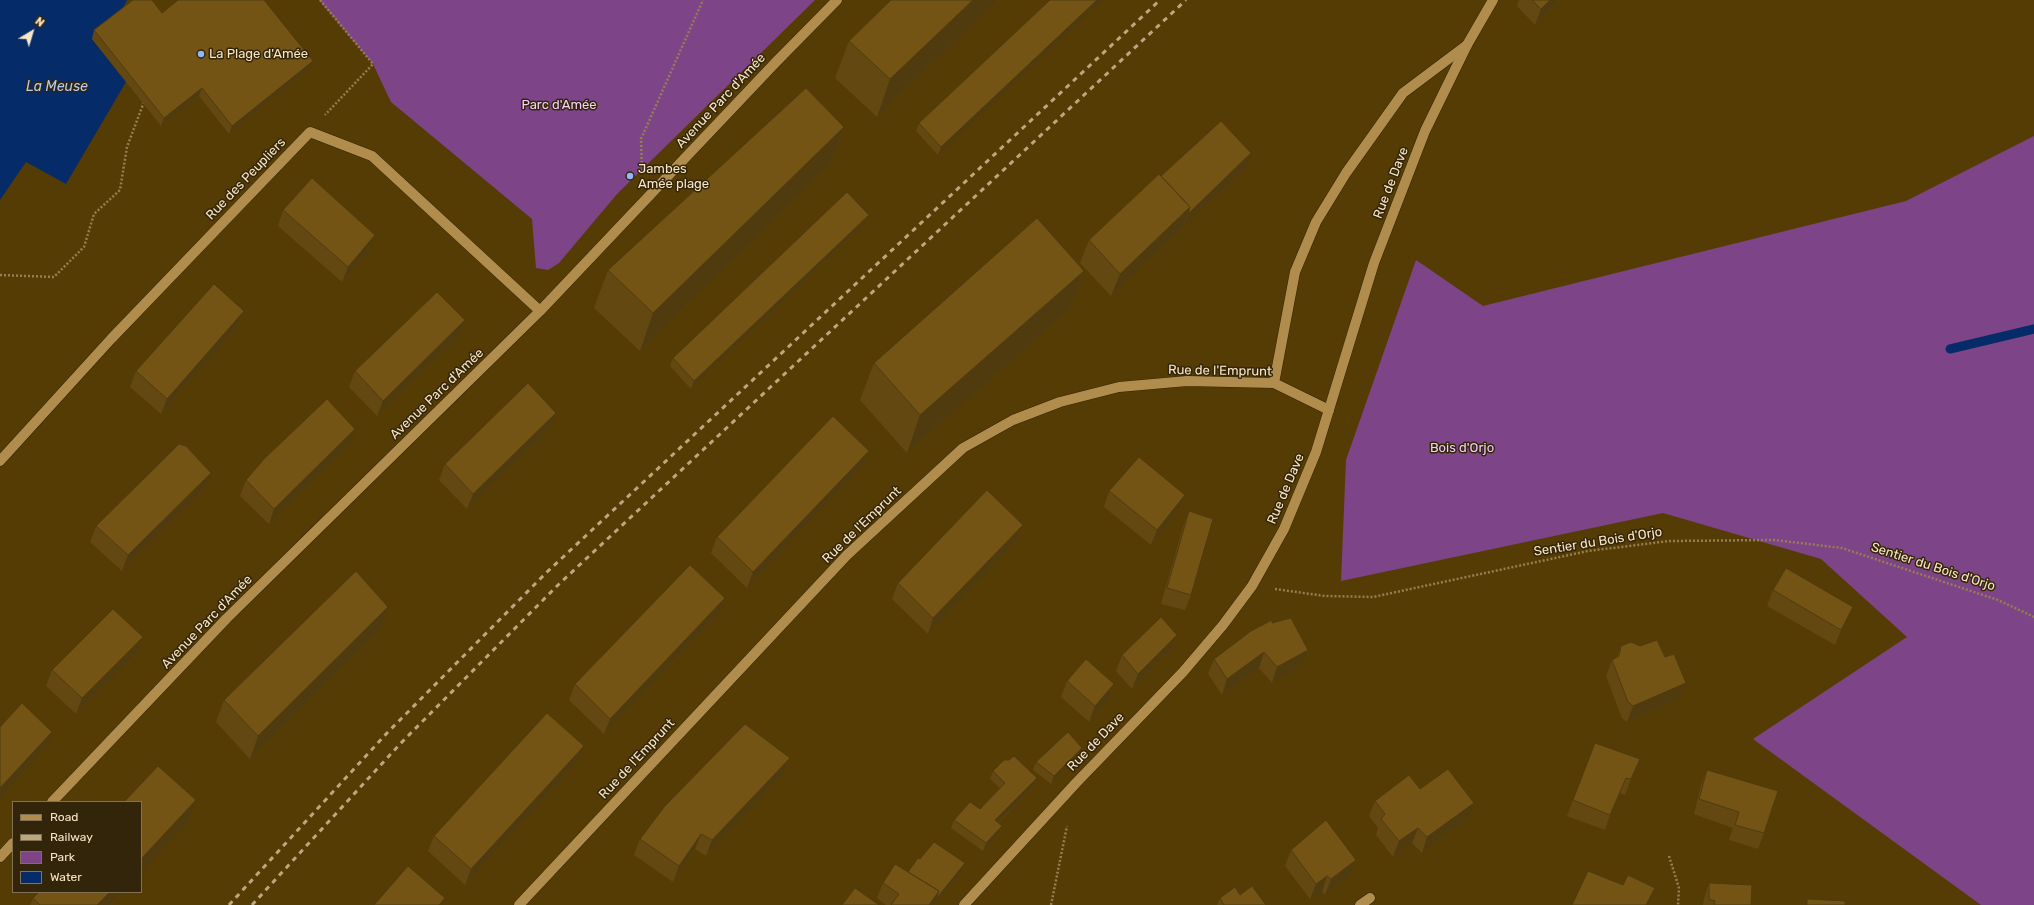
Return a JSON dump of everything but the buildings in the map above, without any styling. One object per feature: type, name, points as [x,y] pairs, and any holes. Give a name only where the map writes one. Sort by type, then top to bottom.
[{"type":"street","name":"Avenue Parc d'Amée","points":[[53,801],[227,618],[540,312],[837,0]]},
{"type":"street","name":"Rue de Dave","points":[[964,905],[1065,794],[1183,672],[1223,625],[1252,586],[1284,529],[1316,452],[1376,256],[1425,131],[1467,45],[1493,0]]},
{"type":"street","points":[[1274,383],[1295,272],[1316,222],[1346,173],[1403,93],[1467,45]]},
{"type":"street","points":[[310,132],[372,156],[540,312]]},
{"type":"street","name":"Rue des Peupliers","points":[[0,461],[111,339],[310,132]]},
{"type":"street","name":"Rue de l'Emprunt","points":[[519,905],[846,556],[963,448],[1013,420],[1060,402],[1119,387],[1187,381],[1274,383],[1329,410]]},
{"type":"street","points":[[0,857],[12,844]]},
{"type":"street","points":[[1360,905],[1370,898]]},
{"type":"path","points":[[310,132],[372,64],[320,0]]},
{"type":"path","points":[[644,202],[641,139],[703,0]]},
{"type":"path","points":[[0,275],[54,277],[84,247],[94,214],[120,190],[127,147],[145,99]]},
{"type":"path","name":"Sentier du Bois d'Orjo","points":[[1252,586],[1325,596],[1373,597],[1588,551],[1670,540],[1775,540],[1842,548],[1998,600],[2034,617]]},
{"type":"path","points":[[1051,905],[1068,821]]},
{"type":"path","points":[[1669,856],[1679,888],[1678,905]]},
{"type":"green space","name":"Parc d'Amée","points":[[319,0],[815,0],[617,194],[559,263],[548,270],[536,268],[532,219],[391,102],[373,64]]},
{"type":"green space","name":"Bois d'Orjo","points":[[2034,136],[2034,905],[1981,905],[1753,739],[1907,637],[1821,559],[1663,513],[1341,581],[1346,460],[1416,260],[1483,306],[1906,201]]},
{"type":"water","name":"La Meuse","points":[[0,0],[127,0],[118,18],[92,39],[126,82],[66,184],[26,162],[0,200]]},
{"type":"waterway","points":[[1950,349],[2034,329]]},
{"type":"railway","points":[[229,905],[387,733],[547,572],[1160,0]]},
{"type":"railway","points":[[252,905],[400,744],[558,585],[1186,0]]},
{"type":"place","name":"La Plage d'Amée","points":[[201,54]]},
{"type":"place","name":"Jambes Amée plage","points":[[630,176]]}]
